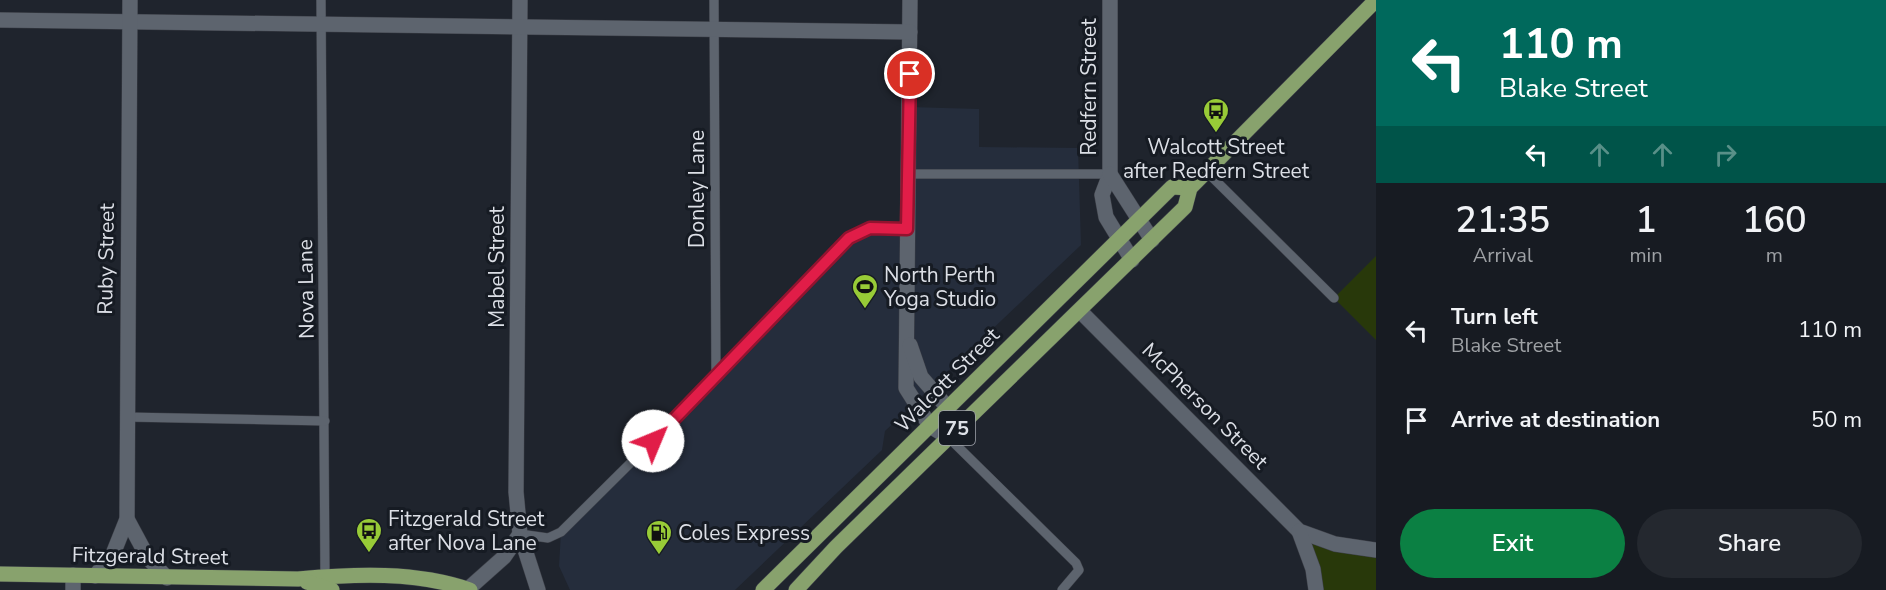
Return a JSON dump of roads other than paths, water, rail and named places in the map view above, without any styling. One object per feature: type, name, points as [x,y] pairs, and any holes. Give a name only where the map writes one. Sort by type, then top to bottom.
[{"type":"main road","name":"Walcott Street","points":[[796,590],[948,437],[1185,207],[1190,188],[1376,0]]},
{"type":"main road","name":"Walcott Street","points":[[764,590],[1172,187],[1190,188]]},
{"type":"main road","name":"Fitzgerald Street","points":[[0,574],[73,583],[95,576],[298,579],[328,584],[345,575],[425,579],[469,590]]},
{"type":"street","name":"Ruby Street","points":[[95,576],[113,554],[127,519],[130,0]]},
{"type":"street","name":"Mabel Street","points":[[520,0],[516,492],[520,534],[538,590]]},
{"type":"street","points":[[910,0],[906,388],[930,426],[948,437]]},
{"type":"street","name":"Redfern Street","points":[[1110,0],[1110,174],[1102,195],[1106,217],[1132,260]]},
{"type":"street","points":[[0,20],[910,32]]},
{"type":"street","name":"Redfern Street","points":[[1110,174],[1152,240]]},
{"type":"street","name":"McPherson Street","points":[[1080,311],[1299,531],[1335,544],[1376,550]]},
{"type":"street","points":[[905,331],[921,377],[948,408],[948,437]]},
{"type":"street","name":"Ruby Street","points":[[127,519],[148,558],[167,578]]},
{"type":"street","name":"McPherson Street","points":[[1299,531],[1316,590]]},
{"type":"street","points":[[469,590],[504,557],[520,534]]},
{"type":"lane","name":"Nova Lane","points":[[321,0],[328,584]]},
{"type":"lane","name":"Donley Lane","points":[[714,0],[716,378]]},
{"type":"lane","points":[[1206,171],[1334,298]]},
{"type":"lane","points":[[907,174],[1110,174]]},
{"type":"lane","points":[[520,534],[548,538],[561,532],[716,378],[849,238],[870,228],[907,229]]},
{"type":"lane","points":[[126,417],[325,421]]},
{"type":"lane","points":[[948,437],[1076,563],[1079,570],[1062,590]]},
{"type":"place","name":"Walcott Street after Redfern Street","points":[[1216,134]]},
{"type":"place","name":"North Perth Yoga Studio","points":[[865,310]]},
{"type":"place","name":"Fitzgerald Street after Nova Lane","points":[[369,554]]},
{"type":"place","name":"Coles Express","points":[[659,556]]}]
